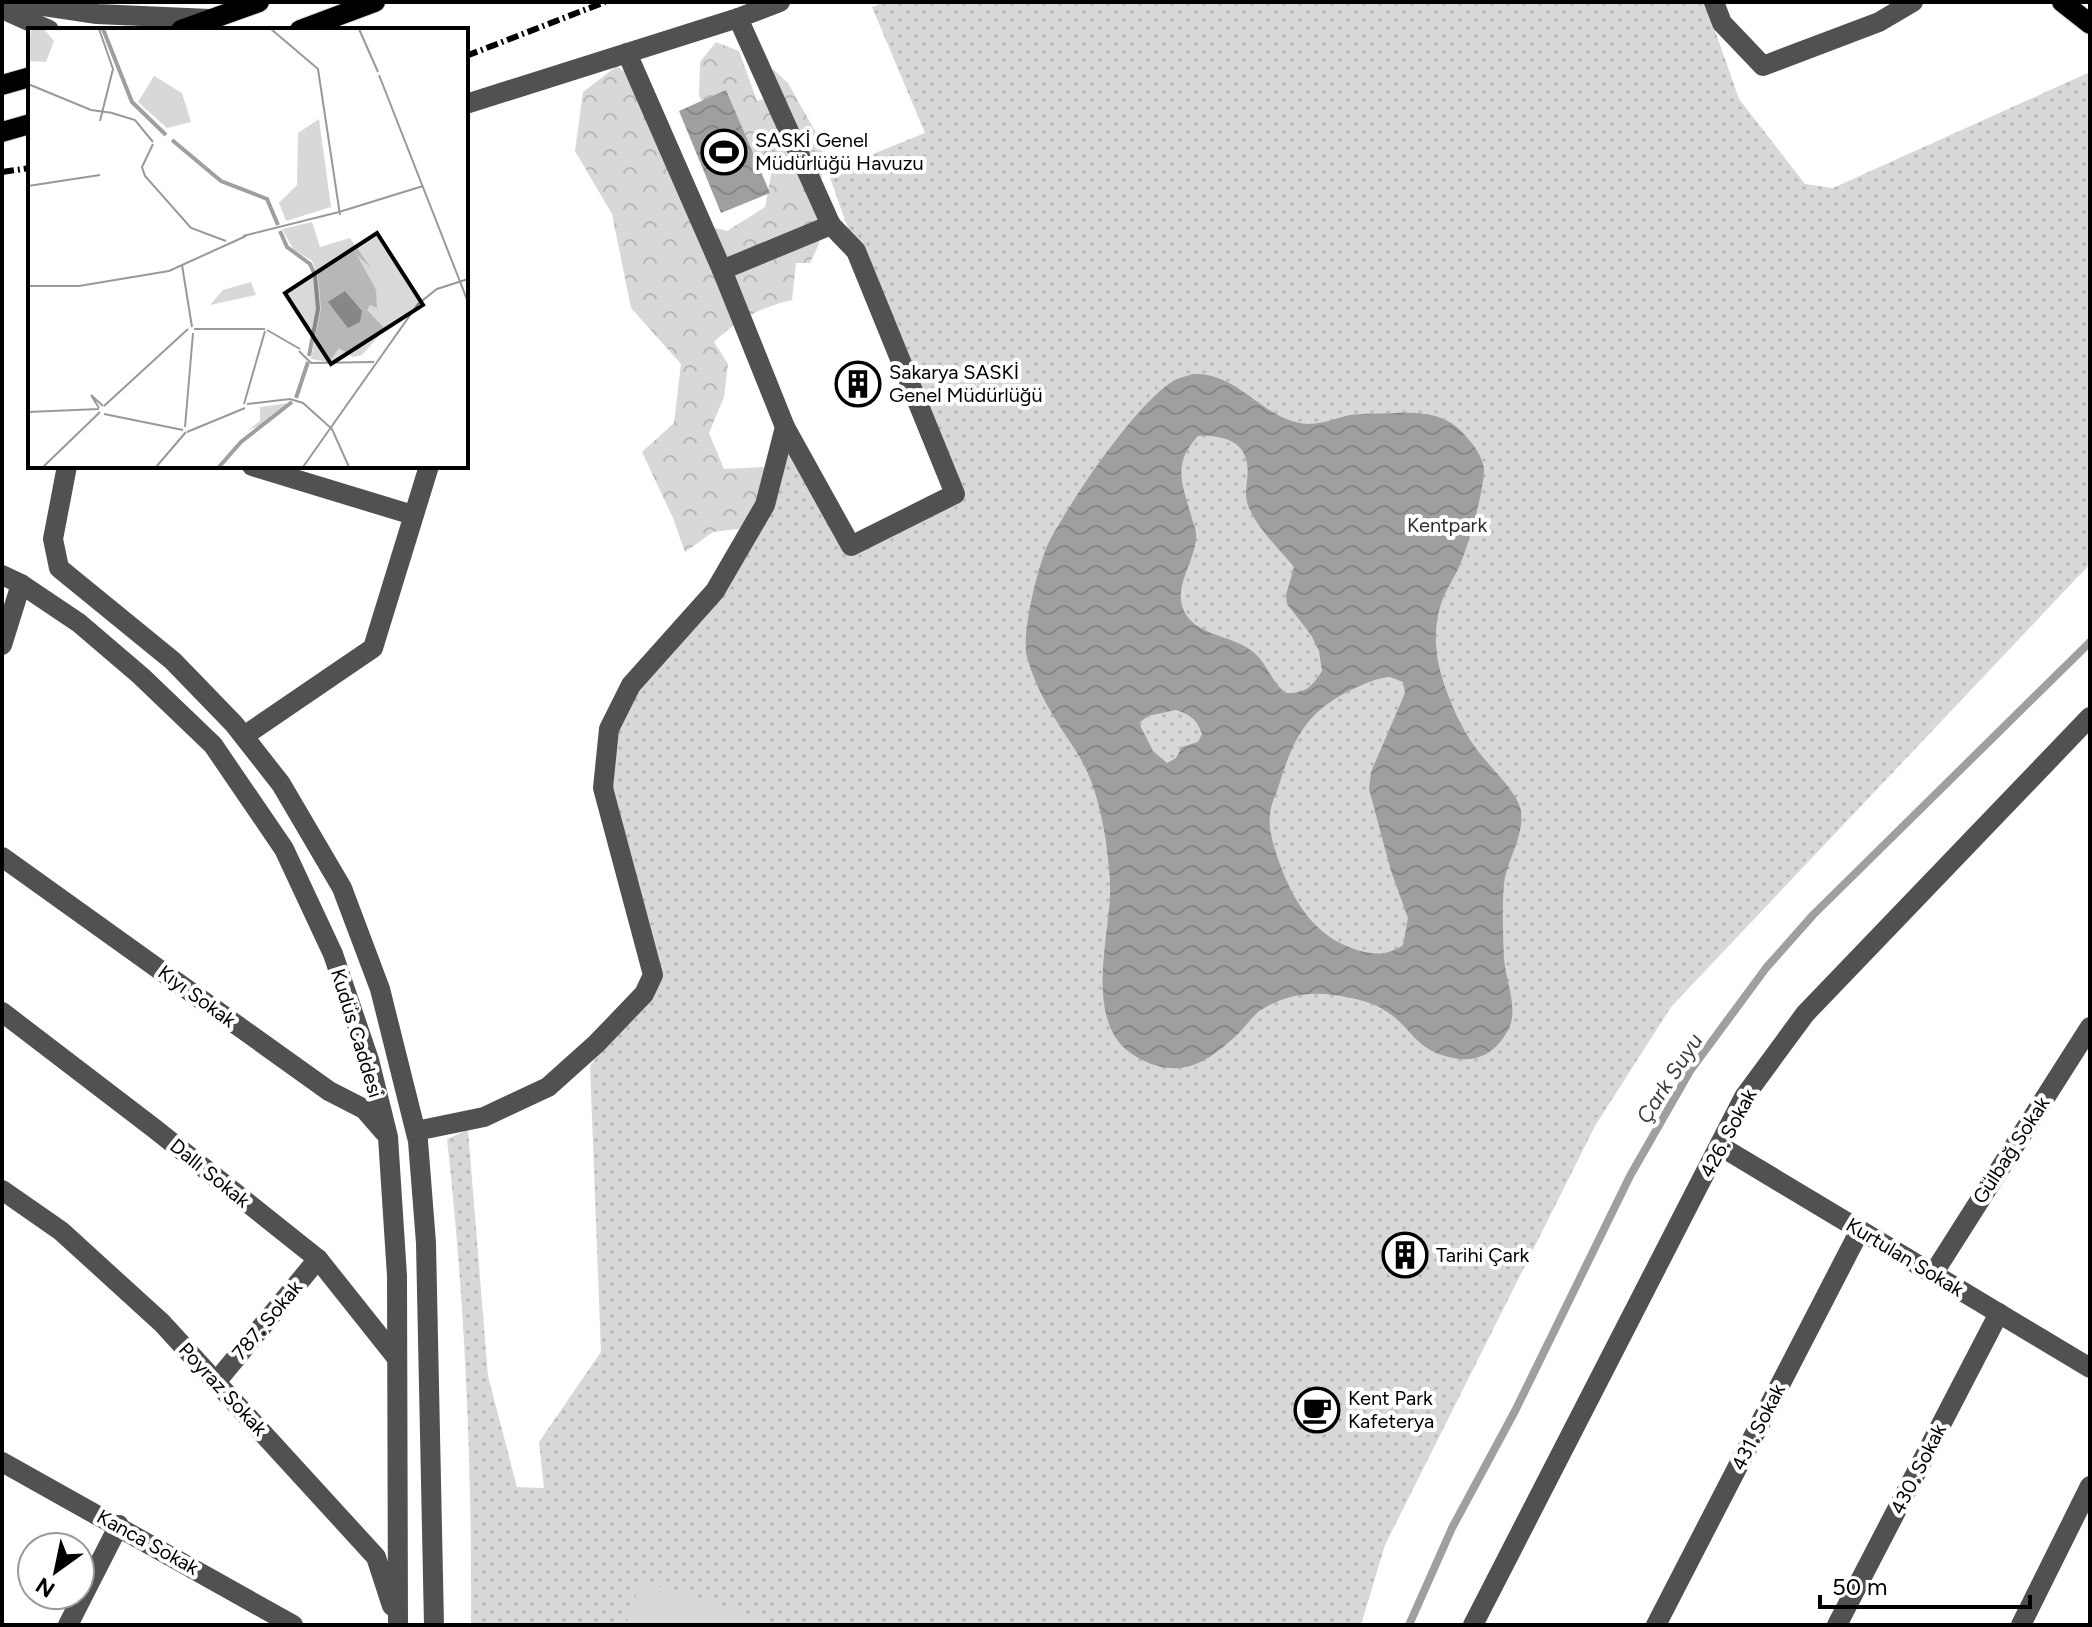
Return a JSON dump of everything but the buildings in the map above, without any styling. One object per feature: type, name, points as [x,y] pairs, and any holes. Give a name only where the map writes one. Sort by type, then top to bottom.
[{"type":"main road","points":[[187,28],[259,2]]},
{"type":"main road","points":[[305,28],[375,2]]},
{"type":"main road","points":[[2062,2],[2090,24]]},
{"type":"main road","points":[[2,85],[28,78]]},
{"type":"main road","points":[[2,132],[28,125]]},
{"type":"street","points":[[17,2],[97,14],[214,19]]},
{"type":"street","points":[[468,103],[780,2]]},
{"type":"street","points":[[1714,2],[1722,23],[1763,66],[1879,22],[1913,2]]},
{"type":"street","points":[[2,9],[45,28]]},
{"type":"street","points":[[627,53],[722,270],[785,427],[851,546],[955,494],[856,251],[831,225],[738,18]]},
{"type":"street","points":[[722,270],[831,225]]},
{"type":"street","points":[[416,1131],[484,1117],[548,1087],[596,1044],[644,994],[653,975],[603,788],[609,729],[631,685],[715,591],[765,505],[785,427]]},
{"type":"street","name":"Kudüs Caddesi","points":[[67,468],[53,539],[59,568],[173,661],[244,736],[281,784],[342,888],[380,989],[416,1131],[426,1243],[434,1625]]},
{"type":"street","points":[[259,468],[413,515]]},
{"type":"street","points":[[244,736],[373,648],[428,468]]},
{"type":"street","name":"Kudüs Caddesi","points":[[2,575],[21,584],[79,623],[141,676],[213,745],[284,849],[333,954],[369,1060],[388,1137],[397,1276],[398,1625]]},
{"type":"street","points":[[2,645],[21,584]]},
{"type":"street","name":"426. Sokak","points":[[1473,1625],[1744,1097],[1805,1014],[2090,717]]},
{"type":"street","name":"Kıyı Sokak","points":[[2,857],[329,1091],[364,1109],[388,1137]]},
{"type":"street","name":"Dallı Sokak","points":[[2,1012],[318,1259],[396,1357]]},
{"type":"street","name":"Gülbağ Sokak","points":[[1933,1274],[2090,1027]]},
{"type":"street","name":"Kurtulan Sokak","points":[[1720,1146],[2090,1368]]},
{"type":"street","name":"Poyraz Sokak","points":[[2,1190],[61,1231],[162,1323],[376,1557],[398,1625]]},
{"type":"street","name":"431. Sokak","points":[[1656,1625],[1860,1230]]},
{"type":"street","name":"787. Sokak","points":[[216,1382],[318,1259]]},
{"type":"street","name":"430. Sokak","points":[[1837,1625],[1999,1313]]},
{"type":"street","name":"Kanca Sokak","points":[[2,1462],[119,1525],[280,1621]]},
{"type":"street","points":[[2021,1625],[2090,1486]]},
{"type":"street","points":[[68,1625],[119,1525]]},
{"type":"street","points":[[2071,1525],[2090,1535]]},
{"type":"green space","name":"Kentpark","points":[[885,2],[1705,2],[1739,99],[1805,184],[1833,188],[2090,72],[2090,564],[1671,1007],[1595,1126],[1385,1545],[1361,1625],[471,1625],[466,1382],[447,1139],[468,1130],[488,1376],[517,1487],[544,1488],[539,1442],[601,1352],[590,1066],[644,994],[653,975],[603,788],[609,729],[715,591],[765,505],[785,427],[851,546],[955,494],[856,251],[828,172],[925,133],[872,7]]},
{"type":"green space","points":[[716,42],[739,51],[757,101],[764,99],[773,69],[788,83],[823,145],[819,244],[810,263],[796,263],[792,300],[750,315],[714,342],[728,364],[724,397],[709,433],[724,469],[763,467],[782,497],[745,528],[713,532],[685,552],[673,518],[642,452],[674,423],[681,364],[631,308],[612,214],[575,151],[583,92],[617,66],[657,97],[692,178],[693,222],[727,231],[765,207],[775,154],[758,160],[724,139],[699,96],[700,62]]},
{"type":"green space","points":[[641,1581],[781,1625],[626,1625]]},
{"type":"water","name":"SASKİ Genel Müdürlüğü Havuzu","points":[[726,90],[770,193],[721,213],[679,111]]},
{"type":"water","points":[[1193,374],[1210,375],[1225,381],[1278,415],[1308,424],[1361,414],[1415,413],[1435,416],[1461,431],[1480,457],[1484,476],[1479,501],[1464,554],[1441,604],[1436,642],[1441,674],[1461,724],[1478,751],[1514,795],[1521,812],[1520,832],[1503,893],[1504,959],[1512,999],[1511,1023],[1504,1037],[1484,1055],[1453,1058],[1429,1050],[1379,1007],[1353,998],[1324,994],[1305,994],[1269,1005],[1215,1053],[1192,1066],[1179,1068],[1165,1068],[1135,1056],[1119,1042],[1109,1025],[1103,982],[1110,882],[1102,818],[1088,773],[1036,683],[1027,657],[1026,632],[1045,553],[1072,503],[1140,411],[1173,381]],"holes":[[[1198,436],[1229,440],[1241,449],[1247,464],[1246,496],[1253,517],[1294,567],[1286,595],[1287,604],[1311,635],[1319,651],[1322,671],[1303,691],[1285,693],[1253,652],[1196,625],[1184,611],[1181,592],[1196,543],[1196,533],[1181,474],[1185,456]],[[1385,678],[1403,682],[1405,693],[1371,772],[1369,789],[1391,871],[1408,918],[1403,945],[1386,953],[1375,954],[1341,944],[1305,913],[1283,871],[1272,841],[1270,819],[1271,807],[1291,752],[1305,726],[1339,696]],[[1176,710],[1192,718],[1202,734],[1198,742],[1182,747],[1176,758],[1167,763],[1153,751],[1139,723],[1148,716]]]},
{"type":"waterway","name":"Çark Suyu","points":[[1409,1625],[1452,1528],[1515,1411],[1630,1176],[1690,1071],[1766,968],[1813,915],[2090,642]]},
{"type":"railway","points":[[468,55],[605,2]]},
{"type":"railway","points":[[2,172],[28,168]]},
{"type":"place","name":"SASKİ Genel Müdürlüğü Havuzu","points":[[724,152]]},
{"type":"place","name":"Sakarya SASKİ Genel Müdürlüğü","points":[[858,384]]},
{"type":"place","name":"Tarihi Çark","points":[[1405,1255]]},
{"type":"place","name":"Kent Park Kafeterya","points":[[1317,1410]]}]
